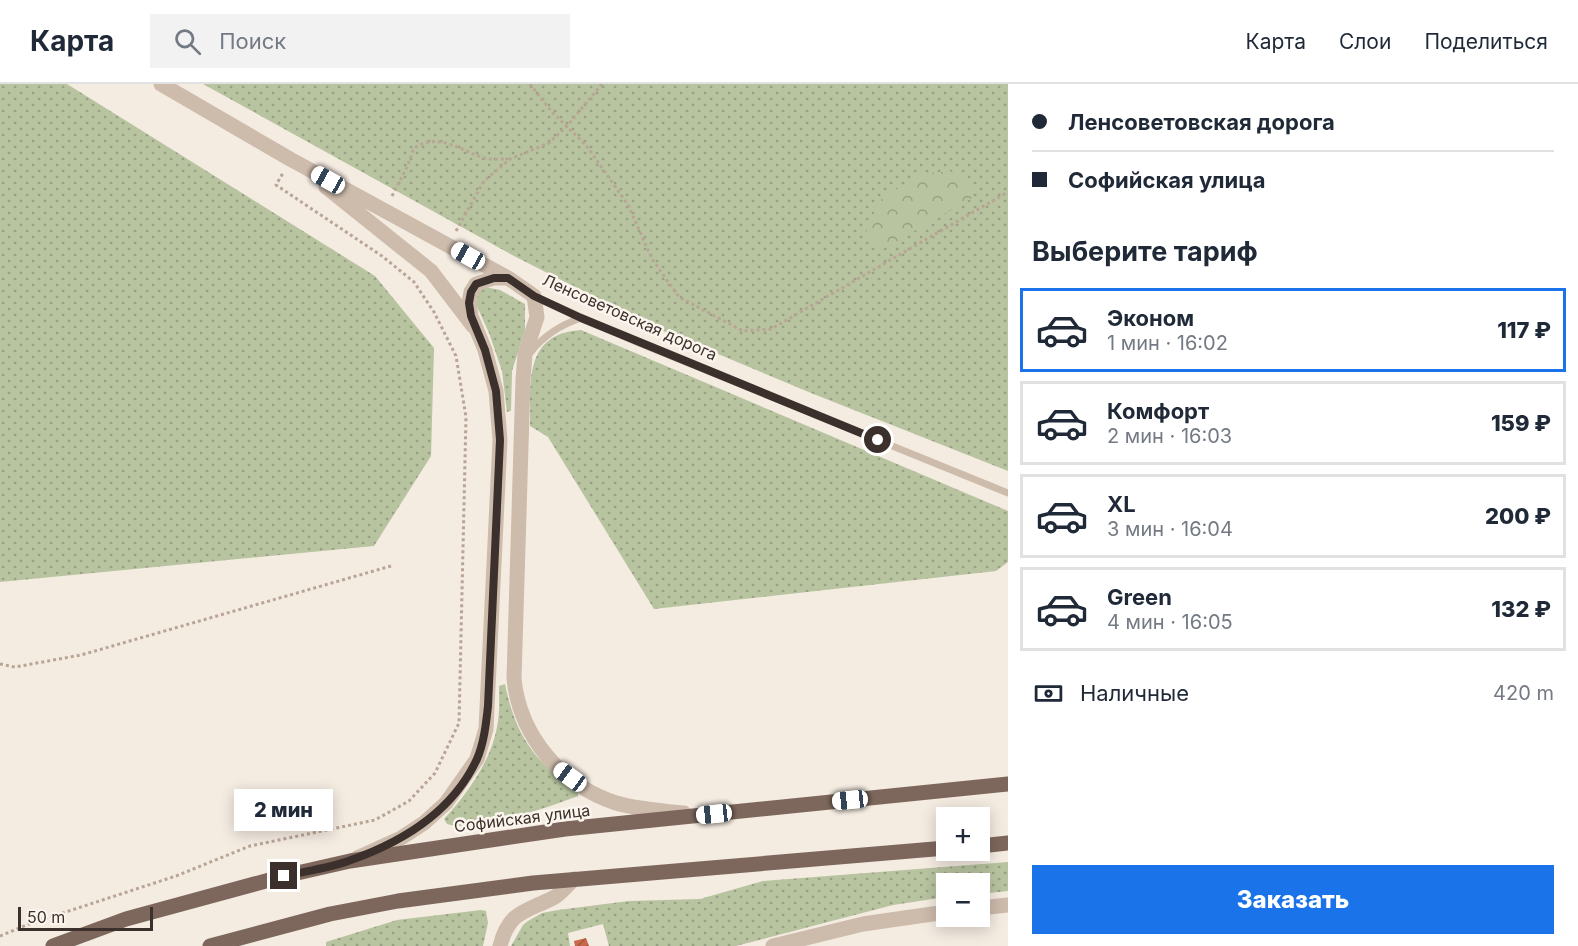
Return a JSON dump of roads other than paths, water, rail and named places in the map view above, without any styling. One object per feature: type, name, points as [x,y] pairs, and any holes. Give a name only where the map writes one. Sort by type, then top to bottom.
[{"type":"main road","name":"Софийская улица","points":[[52,946],[126,919],[284,876],[350,861],[565,829],[1008,784]]},
{"type":"main road","points":[[990,845],[1008,843]]},
{"type":"main road","points":[[210,946],[330,914],[398,901],[574,879],[936,849]]},
{"type":"street","name":"Ленсоветовская дорога","points":[[160,84],[290,159],[508,278],[534,296]]},
{"type":"street","points":[[290,159],[431,271],[478,334]]},
{"type":"street","points":[[350,861],[401,838],[424,823],[446,803],[477,759],[486,729],[500,440],[496,391],[485,350],[471,316],[469,303],[471,292],[476,284],[484,280],[508,278]]},
{"type":"street","points":[[534,296],[537,317],[525,354],[524,366],[514,679],[516,698],[522,718],[544,754],[559,770],[599,795],[615,802],[668,812],[714,814]]},
{"type":"street","points":[[500,946],[503,934],[513,918],[528,908],[555,897],[574,879]]},
{"type":"street","points":[[990,907],[1008,905]]},
{"type":"street","points":[[773,946],[863,924],[936,913]]},
{"type":"lane","name":"Ленсоветовская дорога","points":[[534,296],[581,318],[1008,493]]},
{"type":"lane","points":[[524,366],[532,350],[552,331],[581,318]]}]
